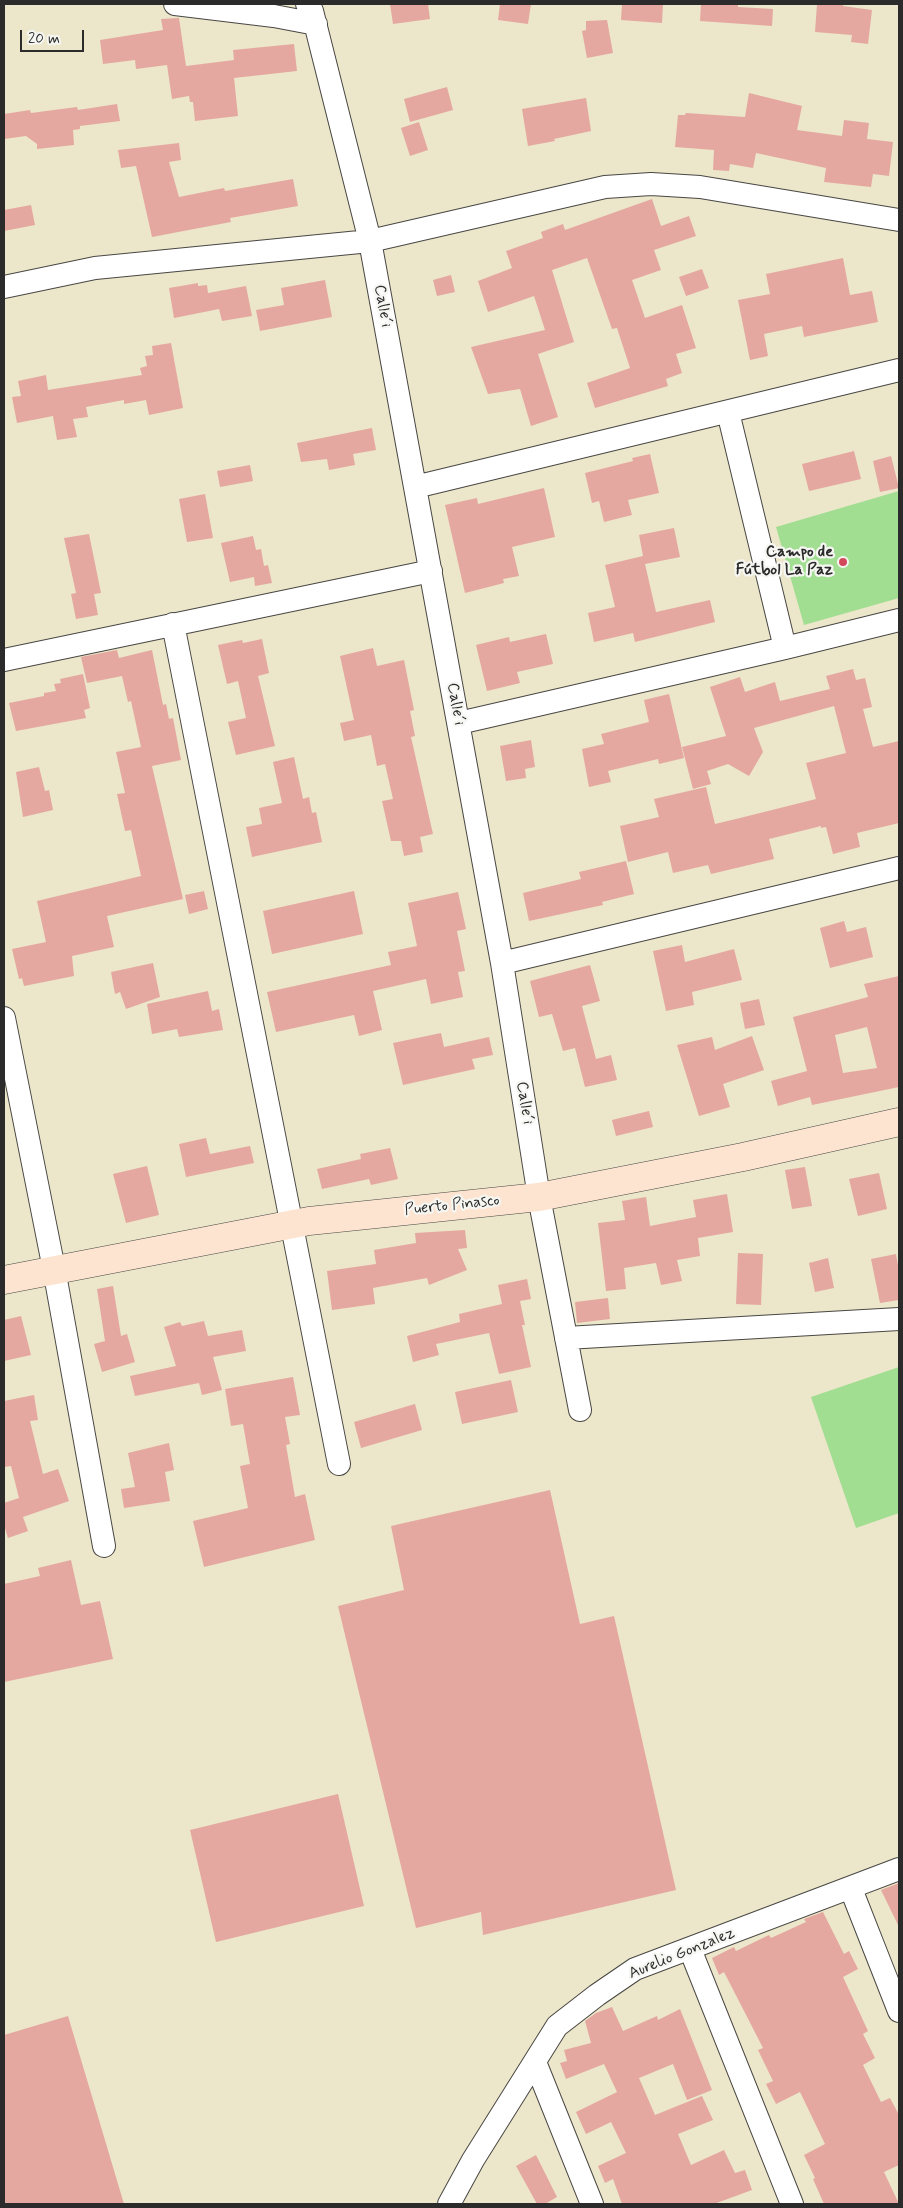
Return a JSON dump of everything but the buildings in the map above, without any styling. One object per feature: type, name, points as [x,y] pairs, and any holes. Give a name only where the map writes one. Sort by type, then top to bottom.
[{"type":"street","points":[[175,4],[311,14]]},
{"type":"street","name":"Calle´i","points":[[311,14],[370,241],[502,964],[539,1197],[580,1410]]},
{"type":"street","points":[[4,287],[95,268],[370,241],[605,188],[651,184],[700,187],[899,220]]},
{"type":"street","points":[[415,487],[899,370]]},
{"type":"street","points":[[728,412],[785,648]]},
{"type":"street","points":[[4,660],[431,571]]},
{"type":"street","points":[[459,723],[899,620]]},
{"type":"street","points":[[173,624],[339,1464]]},
{"type":"street","points":[[502,964],[899,868]]},
{"type":"street","points":[[4,1018],[54,1269],[104,1546]]},
{"type":"street","name":"Puerto Pinasco","points":[[4,1280],[291,1224],[539,1197],[743,1157],[899,1122]]},
{"type":"street","points":[[566,1338],[899,1319]]},
{"type":"street","name":"Aurelio Gonzalez","points":[[449,2204],[473,2160],[557,2026],[597,1995],[635,1970],[899,1870]]},
{"type":"street","points":[[851,1889],[899,2011]]},
{"type":"street","points":[[690,1949],[792,2204]]},
{"type":"street","points":[[535,2062],[592,2204]]},
{"type":"green space","name":"Campo de Fútbol La Paz","points":[[899,491],[899,598],[804,625],[776,527]]},
{"type":"green space","points":[[899,1367],[899,1513],[856,1528],[811,1397]]},
{"type":"place","name":"Campo de Fútbol La Paz","points":[[843,562]]}]
